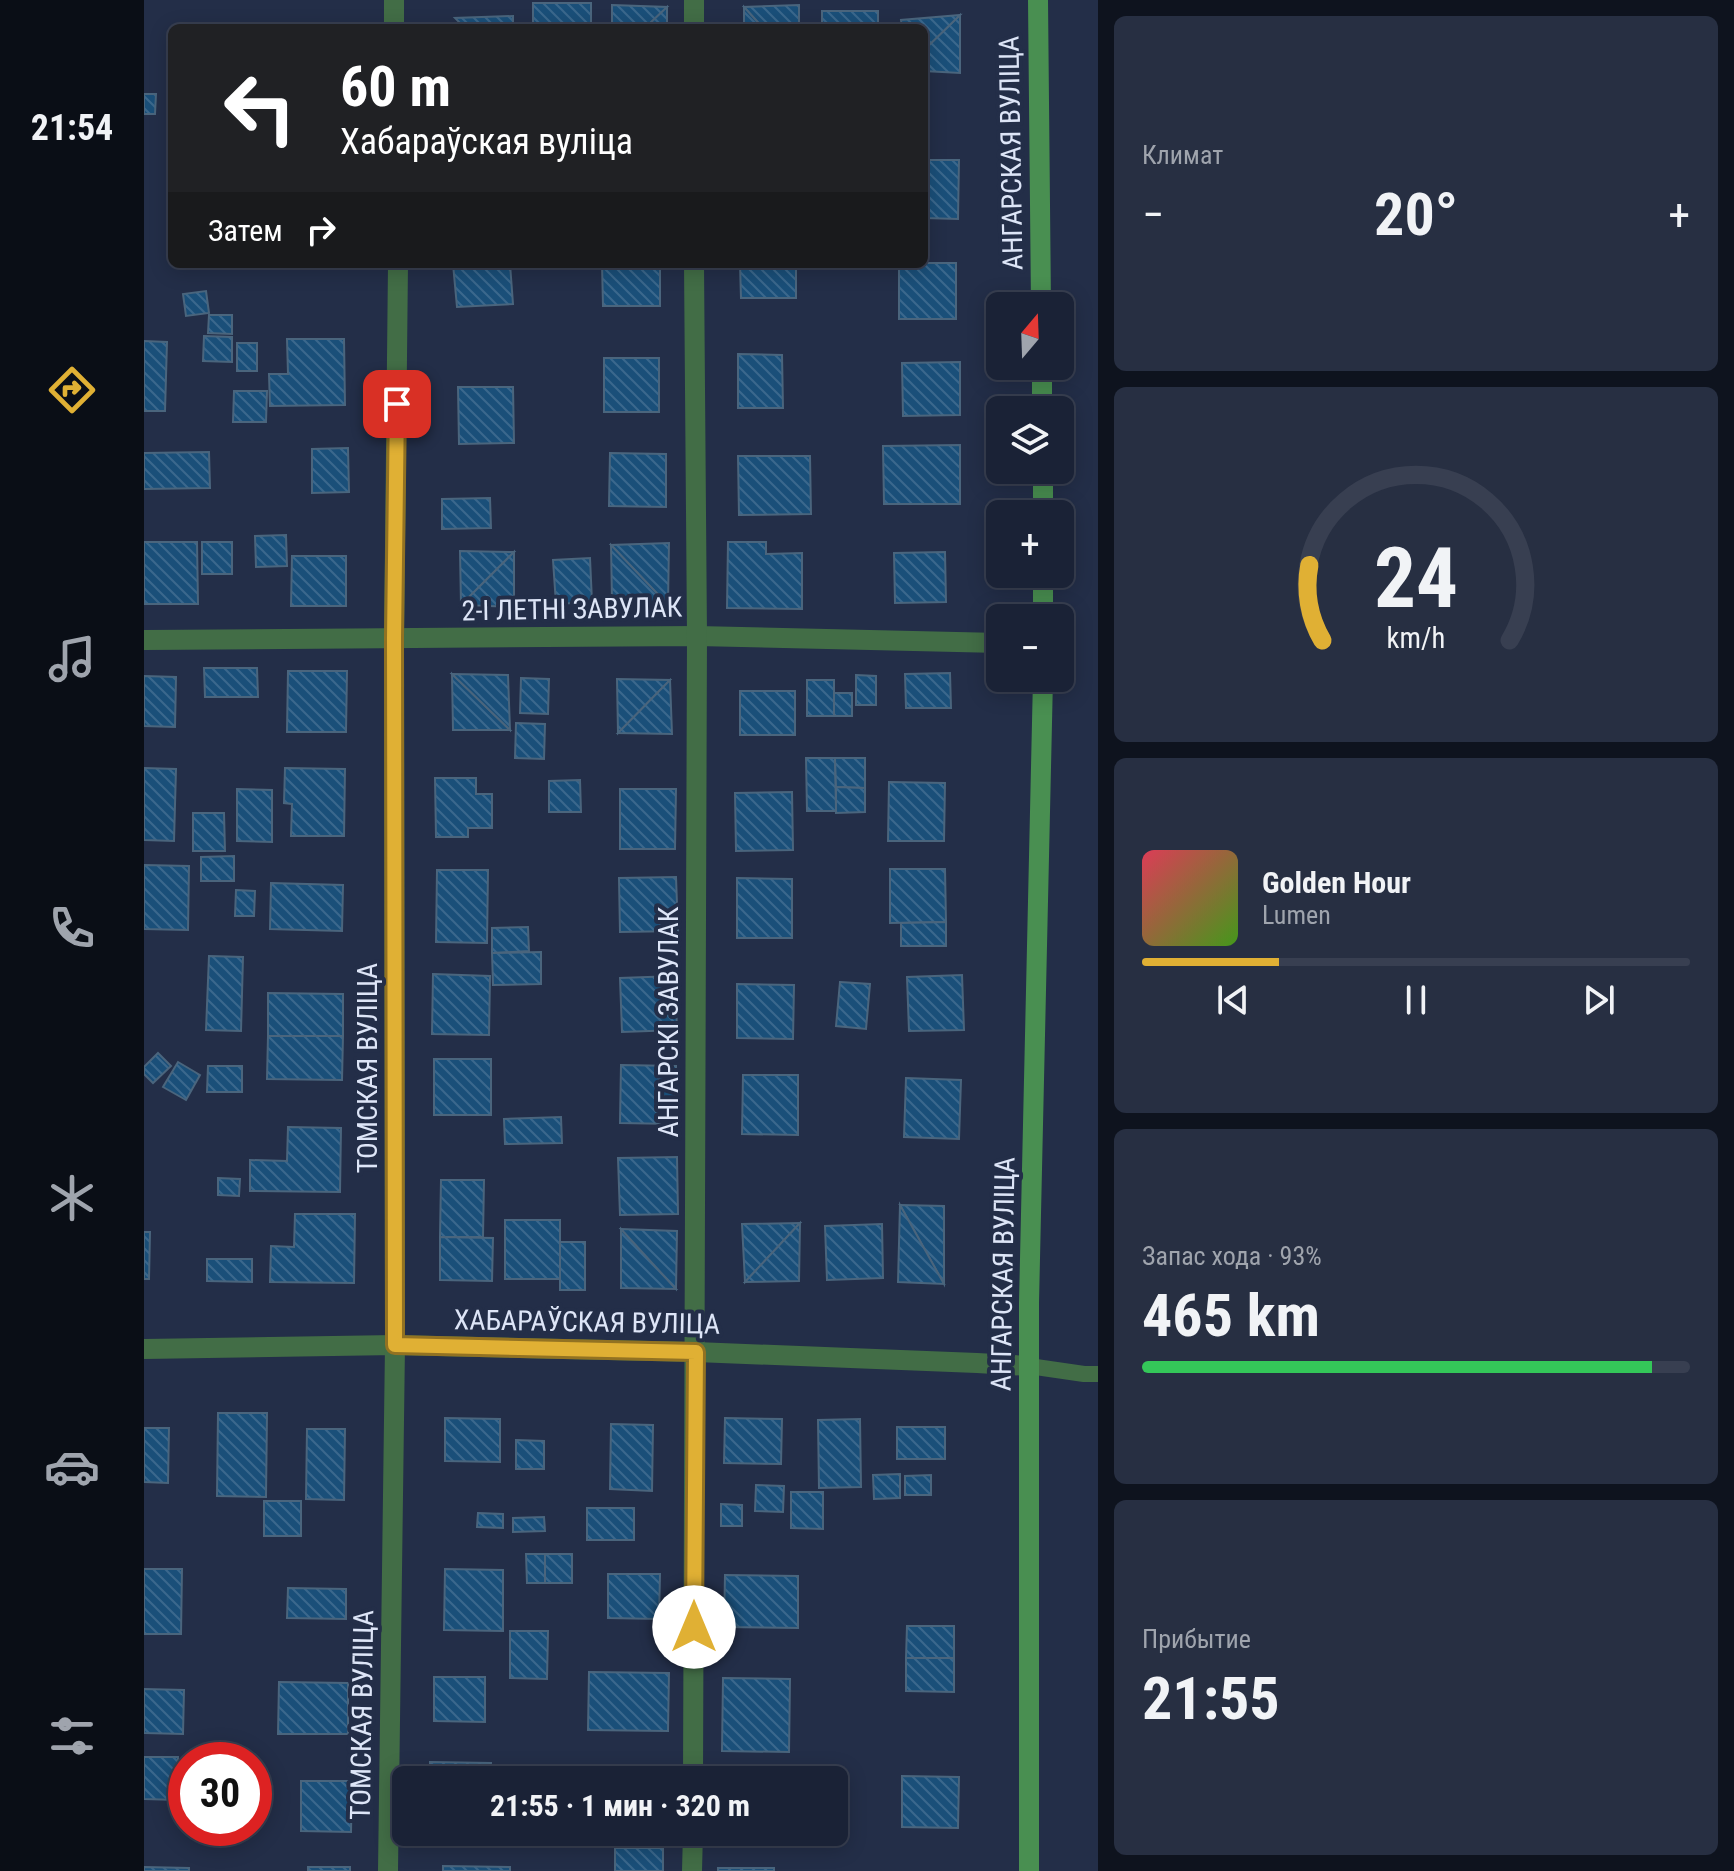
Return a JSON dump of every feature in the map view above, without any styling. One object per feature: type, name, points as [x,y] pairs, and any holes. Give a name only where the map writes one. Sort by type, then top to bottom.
[{"type":"main road","name":"АНГАРСКАЯ ВУЛІЦА","points":[[1038,0],[1041,292]]},
{"type":"main road","name":"АНГАРСКАЯ ВУЛІЦА","points":[[1029,1871],[1029,1273],[1043,692]]},
{"type":"street","points":[[394,0],[394,24]]},
{"type":"street","points":[[694,0],[694,24]]},
{"type":"street","name":"ТОМСКАЯ ВУЛІЦА","points":[[388,1871],[395,1345],[394,638],[398,268]]},
{"type":"street","name":"АНГАРСКІ ЗАВУЛАК","points":[[693,1766],[697,636],[694,268]]},
{"type":"street","name":"2-І ЛЕТНІ ЗАВУЛАК","points":[[144,640],[697,636],[986,643]]},
{"type":"street","name":"ХАБАРАЎСКАЯ ВУЛІЦА","points":[[144,1349],[395,1345],[696,1352],[1029,1366]]},
{"type":"street","points":[[692,1871],[693,1846]]},
{"type":"lane","points":[[1029,1366],[1098,1374]]},
{"type":"building","points":[[533,3],[591,3],[591,24],[533,24]]},
{"type":"building","points":[[612,5],[667,7],[649,24],[612,24]]},
{"type":"building","points":[[799,5],[799,24],[759,24],[744,7]]},
{"type":"building","points":[[667,7],[667,24],[649,24]]},
{"type":"building","points":[[744,7],[759,24],[744,24]]},
{"type":"building","points":[[822,11],[878,11],[878,24],[822,24]]},
{"type":"building","points":[[960,15],[960,73],[928,71],[928,46]]},
{"type":"building","points":[[960,15],[928,46],[928,24],[902,24],[901,20]]},
{"type":"building","points":[[513,16],[513,24],[461,24],[455,18]]},
{"type":"building","points":[[144,94],[156,94],[155,114],[144,114]]},
{"type":"building","points":[[928,160],[959,160],[958,219],[928,218]]},
{"type":"building","points":[[928,263],[956,263],[956,319],[899,319],[899,268],[928,268]]},
{"type":"building","points":[[453,268],[510,268],[513,304],[457,307]]},
{"type":"building","points":[[602,268],[660,268],[660,306],[603,306]]},
{"type":"building","points":[[740,268],[796,268],[796,298],[741,298]]},
{"type":"building","points":[[206,291],[209,313],[186,316],[183,294]]},
{"type":"building","points":[[209,315],[232,315],[232,334],[208,333]]},
{"type":"building","points":[[204,336],[232,337],[232,362],[203,361]]},
{"type":"building","points":[[287,339],[344,339],[345,405],[270,406],[269,374],[288,374]]},
{"type":"building","points":[[144,341],[167,342],[165,411],[144,411]]},
{"type":"building","points":[[237,343],[257,343],[257,371],[237,371]]},
{"type":"building","points":[[738,354],[782,355],[783,408],[738,408]]},
{"type":"building","points":[[604,358],[659,358],[659,412],[604,412]]},
{"type":"building","points":[[960,362],[960,415],[903,416],[902,363]]},
{"type":"building","points":[[458,387],[513,387],[514,443],[459,444]]},
{"type":"building","points":[[234,391],[267,391],[266,422],[233,422]]},
{"type":"building","points":[[960,445],[960,504],[884,504],[883,446]]},
{"type":"building","points":[[348,448],[349,492],[312,493],[312,449]]},
{"type":"building","points":[[209,452],[210,488],[144,489],[144,453]]},
{"type":"building","points":[[610,453],[666,454],[666,507],[609,506]]},
{"type":"building","points":[[738,456],[810,456],[811,514],[739,515]]},
{"type":"building","points":[[490,498],[491,528],[442,529],[442,499]]},
{"type":"building","points":[[286,535],[287,566],[256,567],[255,536]]},
{"type":"building","points":[[144,542],[197,542],[198,604],[144,604]]},
{"type":"building","points":[[202,542],[232,542],[232,574],[202,574]]},
{"type":"building","points":[[728,542],[766,542],[766,554],[802,553],[802,609],[727,608]]},
{"type":"building","points":[[669,543],[668,605],[611,545]]},
{"type":"building","points":[[611,545],[668,605],[612,601]]},
{"type":"building","points":[[460,551],[514,552],[461,605]]},
{"type":"building","points":[[514,552],[514,607],[461,605]]},
{"type":"building","points":[[945,552],[946,602],[895,603],[894,553]]},
{"type":"building","points":[[292,556],[346,556],[346,606],[291,606]]},
{"type":"building","points":[[590,558],[592,602],[556,604],[553,560]]},
{"type":"building","points":[[204,668],[257,668],[258,697],[205,697]]},
{"type":"building","points":[[288,671],[347,671],[346,732],[287,732]]},
{"type":"building","points":[[950,673],[951,708],[906,708],[905,674]]},
{"type":"building","points":[[452,674],[510,730],[453,730]]},
{"type":"building","points":[[452,674],[508,675],[510,730]]},
{"type":"building","points":[[856,675],[876,676],[876,705],[856,705]]},
{"type":"building","points":[[144,676],[176,677],[175,727],[144,726]]},
{"type":"building","points":[[521,678],[549,679],[548,714],[520,713]]},
{"type":"building","points":[[617,679],[670,680],[618,733]]},
{"type":"building","points":[[670,680],[672,734],[618,733]]},
{"type":"building","points":[[807,680],[834,680],[834,716],[807,716]]},
{"type":"building","points":[[740,691],[795,691],[795,735],[740,735]]},
{"type":"building","points":[[834,693],[852,693],[852,716],[834,716]]},
{"type":"building","points":[[516,723],[545,724],[544,759],[515,758]]},
{"type":"building","points":[[806,758],[835,758],[836,811],[807,811]]},
{"type":"building","points":[[835,758],[865,758],[865,788],[836,787]]},
{"type":"building","points":[[144,768],[176,769],[174,841],[144,840]]},
{"type":"building","points":[[285,768],[345,769],[344,836],[291,836],[292,804],[284,803]]},
{"type":"building","points":[[435,778],[476,778],[476,794],[492,794],[492,828],[468,828],[468,837],[436,837]]},
{"type":"building","points":[[580,780],[581,812],[549,812],[549,781]]},
{"type":"building","points":[[889,782],[945,783],[944,841],[888,841]]},
{"type":"building","points":[[836,787],[865,788],[865,812],[836,813]]},
{"type":"building","points":[[237,789],[272,790],[272,842],[237,841]]},
{"type":"building","points":[[620,789],[676,789],[675,849],[620,849]]},
{"type":"building","points":[[792,792],[793,850],[736,851],[735,793]]},
{"type":"building","points":[[193,813],[224,813],[225,851],[193,851]]},
{"type":"building","points":[[234,856],[234,881],[201,881],[201,857]]},
{"type":"building","points":[[144,865],[189,866],[188,930],[144,929]]},
{"type":"building","points":[[890,869],[945,869],[946,922],[890,923]]},
{"type":"building","points":[[437,870],[488,870],[487,943],[436,942]]},
{"type":"building","points":[[676,877],[678,931],[620,932],[619,878]]},
{"type":"building","points":[[737,878],[792,879],[792,938],[737,938]]},
{"type":"building","points":[[271,883],[343,885],[342,931],[270,929]]},
{"type":"building","points":[[236,890],[255,891],[254,916],[235,916]]},
{"type":"building","points":[[946,922],[946,946],[901,946],[901,923]]},
{"type":"building","points":[[528,927],[529,951],[492,953],[492,928]]},
{"type":"building","points":[[541,952],[541,984],[493,985],[492,953]]},
{"type":"building","points":[[209,956],[243,957],[241,1031],[206,1030]]},
{"type":"building","points":[[433,974],[490,976],[489,1035],[432,1034]]},
{"type":"building","points":[[962,975],[964,1030],[909,1031],[907,977]]},
{"type":"building","points":[[675,976],[677,1030],[622,1032],[620,978]]},
{"type":"building","points":[[840,982],[870,984],[866,1029],[836,1026]]},
{"type":"building","points":[[737,984],[794,985],[793,1039],[737,1038]]},
{"type":"building","points":[[268,993],[343,994],[343,1036],[268,1036]]},
{"type":"building","points":[[268,1036],[343,1036],[342,1080],[267,1079]]},
{"type":"building","points":[[158,1053],[171,1066],[153,1083],[144,1074],[144,1067]]},
{"type":"building","points":[[434,1059],[491,1059],[491,1115],[434,1115]]},
{"type":"building","points":[[178,1062],[200,1075],[186,1100],[163,1087]]},
{"type":"building","points":[[621,1065],[676,1066],[675,1124],[620,1123]]},
{"type":"building","points":[[208,1066],[242,1066],[242,1092],[207,1092]]},
{"type":"building","points":[[743,1075],[798,1075],[798,1135],[742,1134]]},
{"type":"building","points":[[906,1078],[961,1080],[959,1139],[904,1137]]},
{"type":"building","points":[[561,1117],[562,1143],[505,1144],[504,1119]]},
{"type":"building","points":[[288,1127],[341,1128],[340,1192],[250,1191],[250,1160],[287,1161]]},
{"type":"building","points":[[677,1157],[678,1214],[620,1215],[618,1158]]},
{"type":"building","points":[[218,1178],[240,1179],[239,1196],[218,1195]]},
{"type":"building","points":[[441,1180],[484,1180],[483,1237],[440,1237]]},
{"type":"building","points":[[900,1205],[944,1206],[944,1284]]},
{"type":"building","points":[[900,1205],[944,1284],[898,1282]]},
{"type":"building","points":[[295,1214],[355,1214],[354,1283],[270,1282],[271,1246],[294,1247]]},
{"type":"building","points":[[505,1220],[560,1220],[560,1279],[505,1279]]},
{"type":"building","points":[[800,1223],[745,1282],[742,1224]]},
{"type":"building","points":[[800,1223],[799,1281],[745,1282]]},
{"type":"building","points":[[882,1224],[883,1278],[827,1280],[825,1226]]},
{"type":"building","points":[[621,1229],[676,1289],[621,1288]]},
{"type":"building","points":[[621,1229],[677,1231],[676,1289]]},
{"type":"building","points":[[144,1232],[150,1232],[149,1279],[144,1279]]},
{"type":"building","points":[[440,1237],[493,1238],[492,1281],[440,1280]]},
{"type":"building","points":[[560,1242],[585,1242],[585,1290],[560,1290]]},
{"type":"building","points":[[207,1259],[252,1259],[252,1282],[207,1281]]},
{"type":"building","points":[[218,1413],[267,1413],[266,1497],[217,1496]]},
{"type":"building","points":[[445,1418],[500,1419],[500,1462],[445,1461]]},
{"type":"building","points":[[725,1418],[782,1419],[781,1464],[724,1463]]},
{"type":"building","points":[[860,1419],[861,1487],[819,1488],[818,1420]]},
{"type":"building","points":[[611,1424],[653,1425],[652,1491],[610,1489]]},
{"type":"building","points":[[897,1427],[945,1427],[945,1459],[897,1459]]},
{"type":"building","points":[[144,1428],[169,1428],[168,1483],[144,1482]]},
{"type":"building","points":[[307,1429],[345,1429],[344,1500],[306,1499]]},
{"type":"building","points":[[516,1440],[544,1441],[544,1469],[516,1469]]},
{"type":"building","points":[[900,1474],[900,1498],[874,1499],[873,1475]]},
{"type":"building","points":[[931,1475],[931,1495],[905,1495],[905,1476]]},
{"type":"building","points":[[756,1485],[784,1486],[783,1512],[755,1511]]},
{"type":"building","points":[[791,1492],[823,1492],[823,1529],[791,1528]]},
{"type":"building","points":[[264,1501],[301,1501],[301,1536],[264,1536]]},
{"type":"building","points":[[721,1504],[742,1505],[742,1526],[721,1526]]},
{"type":"building","points":[[587,1508],[634,1508],[634,1540],[587,1540]]},
{"type":"building","points":[[478,1513],[503,1514],[503,1528],[477,1527]]},
{"type":"building","points":[[544,1517],[545,1531],[513,1532],[513,1518]]},
{"type":"building","points":[[526,1554],[545,1554],[545,1583],[527,1583]]},
{"type":"building","points":[[545,1554],[572,1554],[572,1583],[545,1583]]},
{"type":"building","points":[[144,1569],[182,1569],[181,1634],[144,1634]]},
{"type":"building","points":[[445,1569],[503,1570],[503,1631],[444,1630]]},
{"type":"building","points":[[608,1574],[660,1574],[659,1619],[608,1618]]},
{"type":"building","points":[[725,1575],[798,1576],[798,1628],[724,1627]]},
{"type":"building","points":[[288,1588],[346,1589],[346,1619],[287,1618]]},
{"type":"building","points":[[907,1626],[954,1626],[954,1658],[906,1658]]},
{"type":"building","points":[[510,1631],[548,1631],[547,1679],[510,1678]]},
{"type":"building","points":[[906,1658],[954,1658],[954,1692],[906,1691]]},
{"type":"building","points":[[589,1672],[669,1673],[668,1731],[588,1730]]},
{"type":"building","points":[[434,1677],[485,1677],[485,1722],[434,1721]]},
{"type":"building","points":[[723,1678],[790,1679],[789,1752],[722,1751]]},
{"type":"building","points":[[279,1682],[348,1683],[348,1734],[278,1734]]},
{"type":"building","points":[[144,1689],[184,1690],[183,1734],[144,1733]]},
{"type":"building","points":[[144,1757],[168,1757],[168,1800],[144,1799]]},
{"type":"building","points":[[430,1762],[491,1763],[491,1766],[430,1766]]},
{"type":"building","points":[[902,1776],[959,1777],[958,1828],[902,1827]]},
{"type":"building","points":[[301,1781],[352,1781],[351,1832],[301,1831]]},
{"type":"building","points":[[615,1848],[663,1848],[663,1871],[615,1871]]},
{"type":"building","points":[[443,1866],[510,1867],[510,1871],[443,1871]]},
{"type":"building","points":[[144,1867],[189,1868],[189,1871],[144,1871]]},
{"type":"building","points":[[308,1867],[350,1867],[350,1871],[308,1871]]},
{"type":"building","points":[[718,1868],[774,1868],[774,1871],[718,1871]]},
{"type":"route","points":[[397,404],[394,638],[395,1345],[696,1352],[694,1627]]}]
